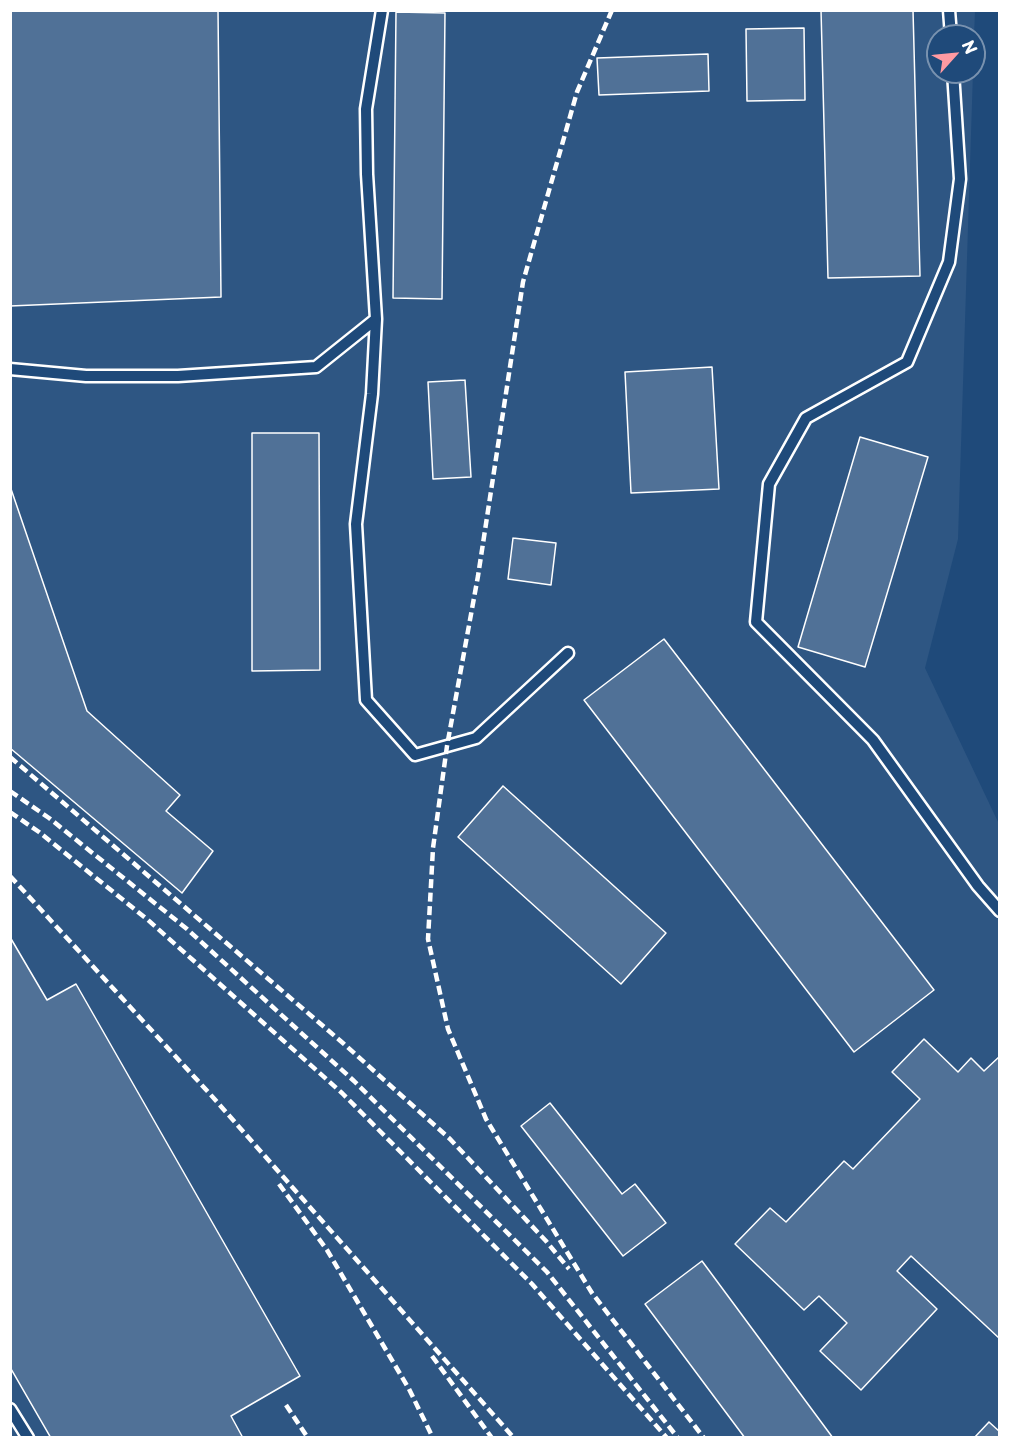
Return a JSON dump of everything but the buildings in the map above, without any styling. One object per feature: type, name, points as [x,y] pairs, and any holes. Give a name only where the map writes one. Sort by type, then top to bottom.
[{"type":"lane","points":[[382,10],[366,109],[367,174],[376,319],[372,394],[356,524],[366,700],[415,755],[476,738],[568,653]]},
{"type":"lane","points":[[954,84],[960,179],[949,262],[907,362],[807,418],[769,484],[756,622],[873,740],[978,886],[999,911]]},
{"type":"lane","points":[[10,369],[97,376],[178,376],[316,367],[376,319]]},
{"type":"lane","points":[[10,1409],[28,1437]]},
{"type":"shaded area","points":[[10,11],[975,11],[974,24],[926,24],[926,84],[973,84],[958,539],[925,668],[999,824],[999,1437],[11,1437]]},
{"type":"railway","points":[[612,10],[577,92],[523,282],[478,576],[447,746],[433,848],[428,939],[448,1029],[486,1119],[592,1293],[704,1438]]},
{"type":"railway","points":[[10,757],[344,1044],[450,1139],[546,1241],[569,1269]]},
{"type":"railway","points":[[10,791],[49,818],[187,929],[354,1081],[547,1272],[678,1438]]},
{"type":"railway","points":[[10,812],[39,832],[148,920],[342,1093],[532,1284],[667,1438]]},
{"type":"railway","points":[[10,876],[210,1094],[514,1438]]},
{"type":"railway","points":[[279,1184],[327,1250],[409,1389],[433,1438]]},
{"type":"railway","points":[[432,1356],[492,1438]]},
{"type":"railway","points":[[286,1405],[308,1438]]}]
